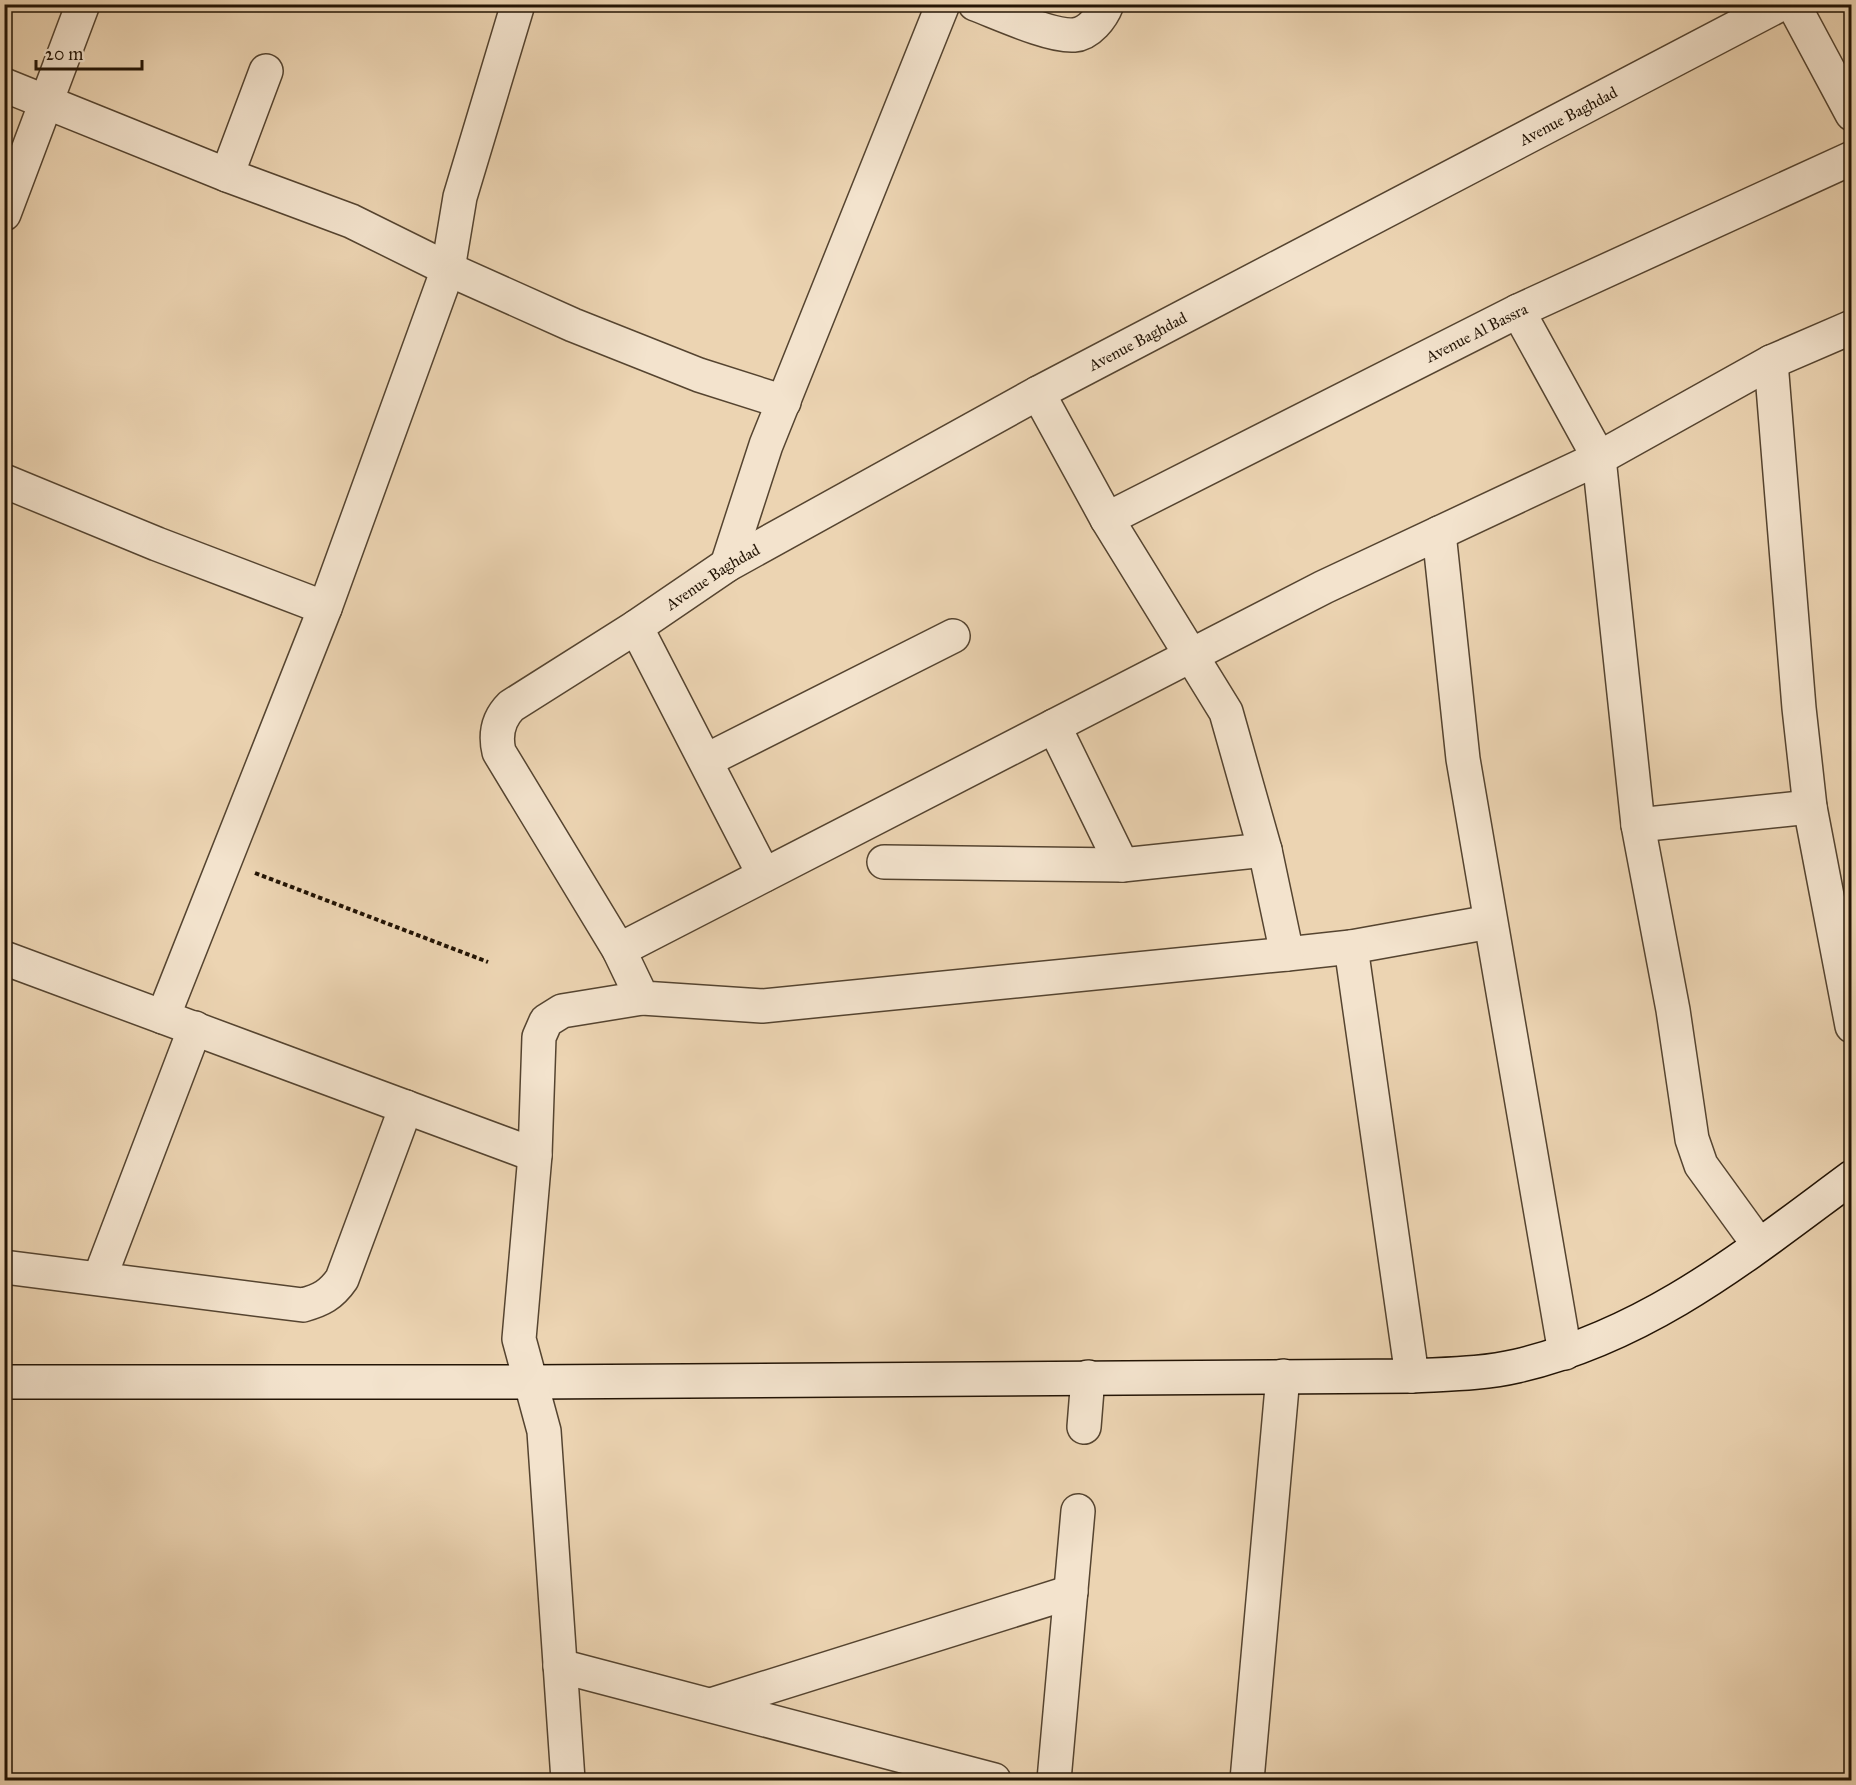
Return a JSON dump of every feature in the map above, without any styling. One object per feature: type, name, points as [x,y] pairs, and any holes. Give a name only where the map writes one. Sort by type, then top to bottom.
[{"type":"street","points":[[4,214],[84,4]]},
{"type":"street","points":[[163,1017],[325,608],[448,269],[460,197],[518,4]]},
{"type":"street","points":[[727,565],[766,445],[944,4]]},
{"type":"street","points":[[975,4],[1059,34],[1076,35],[1088,29],[1103,14],[1107,4]]},
{"type":"street","name":"Avenue Baghdad","points":[[619,950],[500,752],[496,739],[499,726],[504,713],[511,706],[636,627],[727,565],[1038,393],[1781,4]]},
{"type":"street","points":[[1793,4],[1851,114]]},
{"type":"street","points":[[227,175],[266,71]]},
{"type":"street","points":[[4,85],[46,104],[227,175],[351,221],[448,269],[573,325],[699,375],[784,402]]},
{"type":"street","name":"Avenue Al Bassra","points":[[1107,519],[1518,311],[1851,158]]},
{"type":"street","points":[[1518,311],[1599,458],[1638,825],[1673,1010],[1692,1139],[1701,1165],[1759,1245]]},
{"type":"street","points":[[642,998],[619,950],[1324,587],[1599,458],[1771,362],[1851,327]]},
{"type":"street","points":[[1771,362],[1799,708],[1810,807],[1851,1026]]},
{"type":"street","points":[[1038,393],[1107,519],[1226,712],[1265,850],[1287,954]]},
{"type":"street","points":[[4,481],[157,544],[325,608]]},
{"type":"street","points":[[1439,533],[1463,759],[1564,1353]]},
{"type":"street","points":[[636,627],[707,760],[764,875]]},
{"type":"street","points":[[707,760],[953,636]]},
{"type":"street","points":[[1054,726],[1122,865]]},
{"type":"street","points":[[1638,825],[1810,807]]},
{"type":"street","points":[[884,862],[1122,865],[1265,850]]},
{"type":"street","points":[[568,1780],[544,1431],[519,1339],[535,1155],[540,1037],[546,1022],[562,1011],[642,998],[762,1006],[1351,947],[1490,922]]},
{"type":"street","points":[[1351,947],[1412,1376]]},
{"type":"street","points":[[4,958],[535,1155]]},
{"type":"street","points":[[100,1277],[195,1028]]},
{"type":"street","points":[[4,1267],[100,1277],[303,1305],[320,1300],[333,1292],[342,1279],[406,1107]]},
{"type":"street","points":[[4,1382],[530,1382],[1412,1376],[1515,1367],[1564,1353],[1621,1332],[1672,1305],[1851,1177]]},
{"type":"street","points":[[1248,1780],[1283,1376]]},
{"type":"street","points":[[1084,1427],[1088,1377]]},
{"type":"street","points":[[1054,1780],[1078,1511]]},
{"type":"street","points":[[711,1706],[1071,1592]]},
{"type":"street","points":[[560,1666],[994,1780]]},
{"type":"path","points":[[224,861],[488,962]]}]
